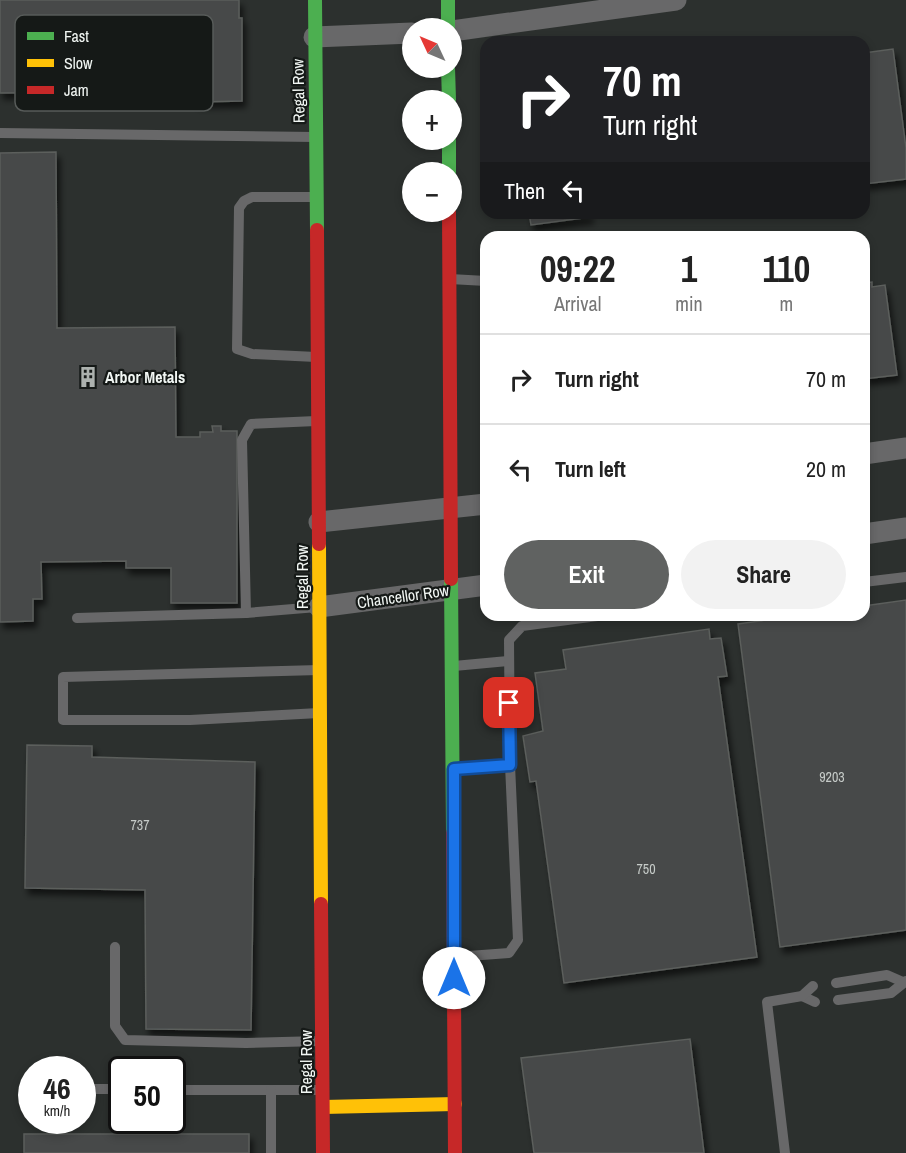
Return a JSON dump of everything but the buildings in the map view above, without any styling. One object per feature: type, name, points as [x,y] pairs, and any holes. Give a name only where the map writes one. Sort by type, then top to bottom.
[{"type":"main road","name":"Regal Row","points":[[315,0],[323,1153]]},
{"type":"main road","points":[[448,0],[449,18]]},
{"type":"main road","points":[[449,222],[455,1153]]},
{"type":"main road","points":[[323,1107],[455,1104]]},
{"type":"street","points":[[462,28],[676,0]]},
{"type":"street","points":[[315,37],[402,33]]},
{"type":"street","points":[[870,453],[906,448]]},
{"type":"street","points":[[319,522],[480,505]]},
{"type":"street","points":[[870,533],[906,528]]},
{"type":"street","name":"Chancellor Row","points":[[319,607],[480,586]]},
{"type":"lane","points":[[0,133],[315,136]]},
{"type":"lane","points":[[316,197],[252,197],[244,201],[240,208],[237,349],[252,354],[317,357]]},
{"type":"lane","points":[[449,279],[480,281]]},
{"type":"lane","points":[[246,613],[242,440],[250,424],[318,421]]},
{"type":"lane","points":[[870,581],[906,577]]},
{"type":"lane","points":[[77,618],[246,613],[319,607]]},
{"type":"lane","points":[[454,957],[508,953],[518,940],[510,765],[509,640],[522,626],[560,621]]},
{"type":"lane","points":[[453,666],[508,661]]},
{"type":"lane","points":[[320,670],[63,677],[63,720],[190,720],[320,713]]},
{"type":"lane","points":[[454,769],[510,765]]},
{"type":"lane","points":[[115,947],[115,1026],[125,1040],[246,1043],[323,1040]]},
{"type":"lane","points":[[836,983],[888,975],[905,982],[891,993],[838,1000]]},
{"type":"lane","points":[[785,1153],[768,1002],[802,996],[813,986]]},
{"type":"lane","points":[[802,996],[815,1002]]},
{"type":"lane","points":[[186,1090],[323,1090]]},
{"type":"lane","points":[[271,1090],[271,1153]]},
{"type":"traffic: fast","points":[[315,0],[317,230]]},
{"type":"traffic: fast","points":[[448,0],[448,18]]},
{"type":"traffic: fast","points":[[448,78],[449,90]]},
{"type":"traffic: fast","points":[[449,150],[449,162]]},
{"type":"traffic: fast","points":[[451,579],[453,833]]},
{"type":"traffic: slow","points":[[319,544],[321,904]]},
{"type":"traffic: slow","points":[[323,1107],[455,1104]]},
{"type":"traffic: jam","points":[[449,222],[451,579]]},
{"type":"traffic: jam","points":[[317,230],[319,544]]},
{"type":"traffic: jam","points":[[453,833],[455,1153]]},
{"type":"traffic: jam","points":[[321,904],[323,1153]]},
{"type":"place","name":"Arbor Metals","points":[[88,377]]},
{"type":"route","points":[[454,978],[454,769],[510,765],[509,703]]}]
